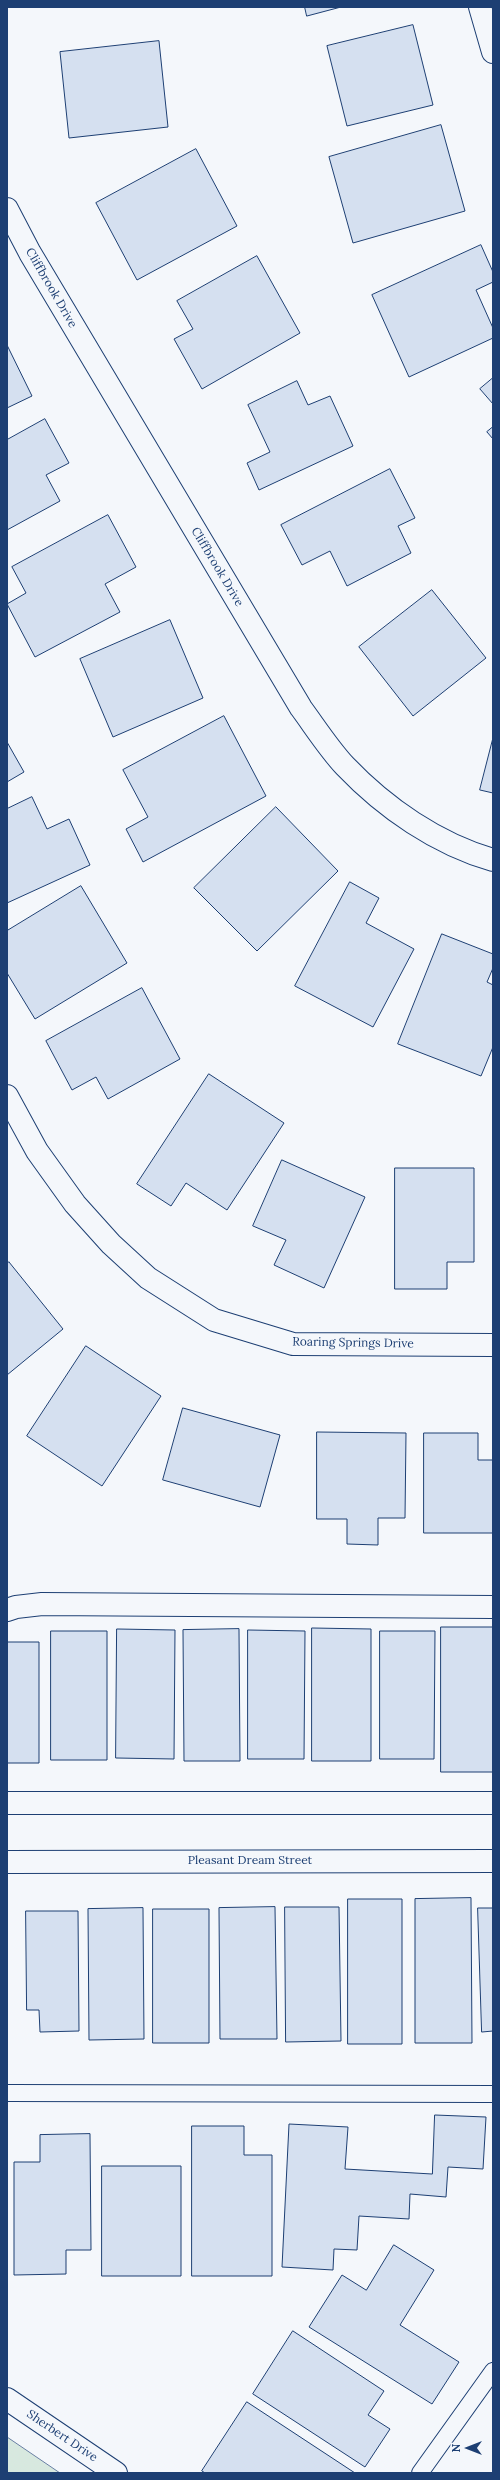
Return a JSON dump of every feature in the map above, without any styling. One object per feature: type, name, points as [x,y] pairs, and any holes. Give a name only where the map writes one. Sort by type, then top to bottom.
[{"type":"street","points":[[480,7],[493,52]]},
{"type":"street","name":"Cliffbrook Drive","points":[[7,209],[34,260],[301,708],[345,766],[381,798],[435,838],[493,860]]},
{"type":"street","name":"Roaring Springs Drive","points":[[7,1096],[37,1151],[75,1204],[111,1244],[148,1278],[214,1320],[293,1344],[493,1345]]},
{"type":"street","points":[[7,1610],[16,1607],[42,1604],[493,1607]]},
{"type":"street","points":[[7,1803],[493,1803]]},
{"type":"street","name":"Pleasant Dream Street","points":[[7,1862],[493,1861]]},
{"type":"street","name":"Sherbert Drive","points":[[7,2398],[116,2473]]},
{"type":"lane","points":[[7,2093],[493,2094]]},
{"type":"lane","points":[[420,2473],[493,2371]]},
{"type":"shaded area","points":[[7,2437],[60,2473],[7,2473]]},
{"type":"building","points":[[305,7],[341,7],[307,16]]},
{"type":"building","points":[[413,25],[433,105],[347,126],[327,46]]},
{"type":"building","points":[[159,41],[168,127],[69,138],[60,52]]},
{"type":"building","points":[[441,125],[465,211],[353,243],[329,157]]},
{"type":"building","points":[[196,149],[237,226],[137,280],[96,203]]},
{"type":"building","points":[[481,245],[493,272],[493,282],[476,290],[493,328],[493,338],[409,377],[372,295]]},
{"type":"building","points":[[257,256],[300,333],[202,389],[174,339],[193,329],[177,301]]},
{"type":"building","points":[[7,345],[32,396],[7,408]]},
{"type":"building","points":[[493,378],[493,404],[480,389]]},
{"type":"building","points":[[297,381],[308,405],[330,396],[353,446],[259,490],[247,463],[270,452],[248,405]]},
{"type":"building","points":[[45,419],[69,463],[46,475],[60,501],[7,530],[7,440]]},
{"type":"building","points":[[493,427],[493,439],[487,432]]},
{"type":"building","points":[[390,469],[415,518],[398,526],[411,553],[347,586],[330,551],[302,565],[281,525]]},
{"type":"building","points":[[108,515],[136,567],[105,584],[120,612],[35,657],[7,604],[26,593],[12,567]]},
{"type":"building","points":[[432,590],[486,658],[413,716],[359,647]]},
{"type":"building","points":[[170,620],[203,698],[113,737],[80,659]]},
{"type":"building","points":[[224,716],[266,796],[143,862],[126,829],[148,817],[123,770]]},
{"type":"building","points":[[493,738],[493,793],[480,790]]},
{"type":"building","points":[[7,742],[24,772],[7,782]]},
{"type":"building","points":[[32,797],[47,829],[69,819],[90,865],[7,903],[7,809]]},
{"type":"building","points":[[276,807],[338,871],[257,951],[194,888]]},
{"type":"building","points":[[350,882],[379,898],[366,923],[414,949],[373,1027],[295,986]]},
{"type":"building","points":[[81,886],[127,963],[35,1019],[7,973],[7,931]]},
{"type":"building","points":[[442,934],[493,954],[493,968],[487,982],[493,985],[493,1047],[481,1076],[398,1044]]},
{"type":"building","points":[[142,988],[180,1059],[108,1099],[96,1077],[72,1090],[46,1041]]},
{"type":"building","points":[[209,1074],[284,1123],[227,1210],[186,1183],[171,1206],[137,1184]]},
{"type":"building","points":[[282,1160],[365,1197],[324,1288],[274,1265],[286,1240],[253,1226]]},
{"type":"building","points":[[395,1168],[474,1168],[474,1262],[447,1262],[447,1289],[395,1289]]},
{"type":"building","points":[[9,1262],[63,1329],[7,1375],[7,1264]]},
{"type":"building","points":[[86,1346],[161,1396],[102,1486],[27,1436]]},
{"type":"building","points":[[183,1408],[280,1435],[260,1507],[163,1480]]},
{"type":"building","points":[[317,1432],[406,1433],[405,1518],[378,1518],[378,1545],[347,1544],[347,1519],[317,1519]]},
{"type":"building","points":[[424,1433],[478,1433],[478,1460],[493,1460],[493,1533],[424,1533]]},
{"type":"building","points":[[441,1627],[493,1627],[493,1772],[441,1772]]},
{"type":"building","points":[[312,1628],[371,1629],[371,1761],[312,1761]]},
{"type":"building","points":[[117,1629],[175,1630],[174,1759],[116,1758]]},
{"type":"building","points":[[239,1629],[240,1761],[184,1761],[183,1630]]},
{"type":"building","points":[[248,1630],[305,1631],[304,1759],[248,1759]]},
{"type":"building","points":[[51,1631],[107,1631],[107,1760],[51,1760]]},
{"type":"building","points":[[380,1631],[435,1631],[434,1759],[380,1759]]},
{"type":"building","points":[[7,1642],[39,1642],[39,1763],[7,1763]]},
{"type":"building","points":[[471,1898],[472,2043],[415,2043],[415,1899]]},
{"type":"building","points":[[348,1899],[402,1899],[402,2044],[348,2044]]},
{"type":"building","points":[[275,1907],[277,2039],[220,2039],[219,1908]]},
{"type":"building","points":[[285,1907],[339,1907],[341,2041],[286,2042]]},
{"type":"building","points":[[143,1908],[144,2039],[89,2040],[88,1909]]},
{"type":"building","points":[[478,1908],[493,1908],[493,2031],[482,2032]]},
{"type":"building","points":[[153,1909],[209,1909],[209,2043],[153,2043]]},
{"type":"building","points":[[26,1911],[78,1911],[79,2031],[40,2032],[39,2010],[27,2010]]},
{"type":"building","points":[[435,2115],[486,2117],[483,2169],[448,2167],[446,2197],[410,2194],[409,2219],[359,2216],[357,2250],[334,2249],[333,2270],[282,2267],[289,2124],[348,2127],[345,2169],[432,2174]]},
{"type":"building","points":[[192,2126],[244,2126],[244,2155],[272,2155],[272,2276],[192,2276]]},
{"type":"building","points":[[90,2134],[91,2250],[66,2250],[66,2274],[14,2275],[14,2162],[40,2162],[40,2135]]},
{"type":"building","points":[[102,2166],[181,2166],[181,2276],[102,2276]]},
{"type":"building","points":[[394,2245],[434,2270],[400,2325],[459,2362],[432,2404],[309,2327],[342,2275],[366,2290]]},
{"type":"building","points":[[293,2331],[384,2391],[368,2415],[390,2429],[365,2467],[253,2394]]},
{"type":"building","points":[[247,2402],[355,2473],[205,2473],[202,2471]]}]
